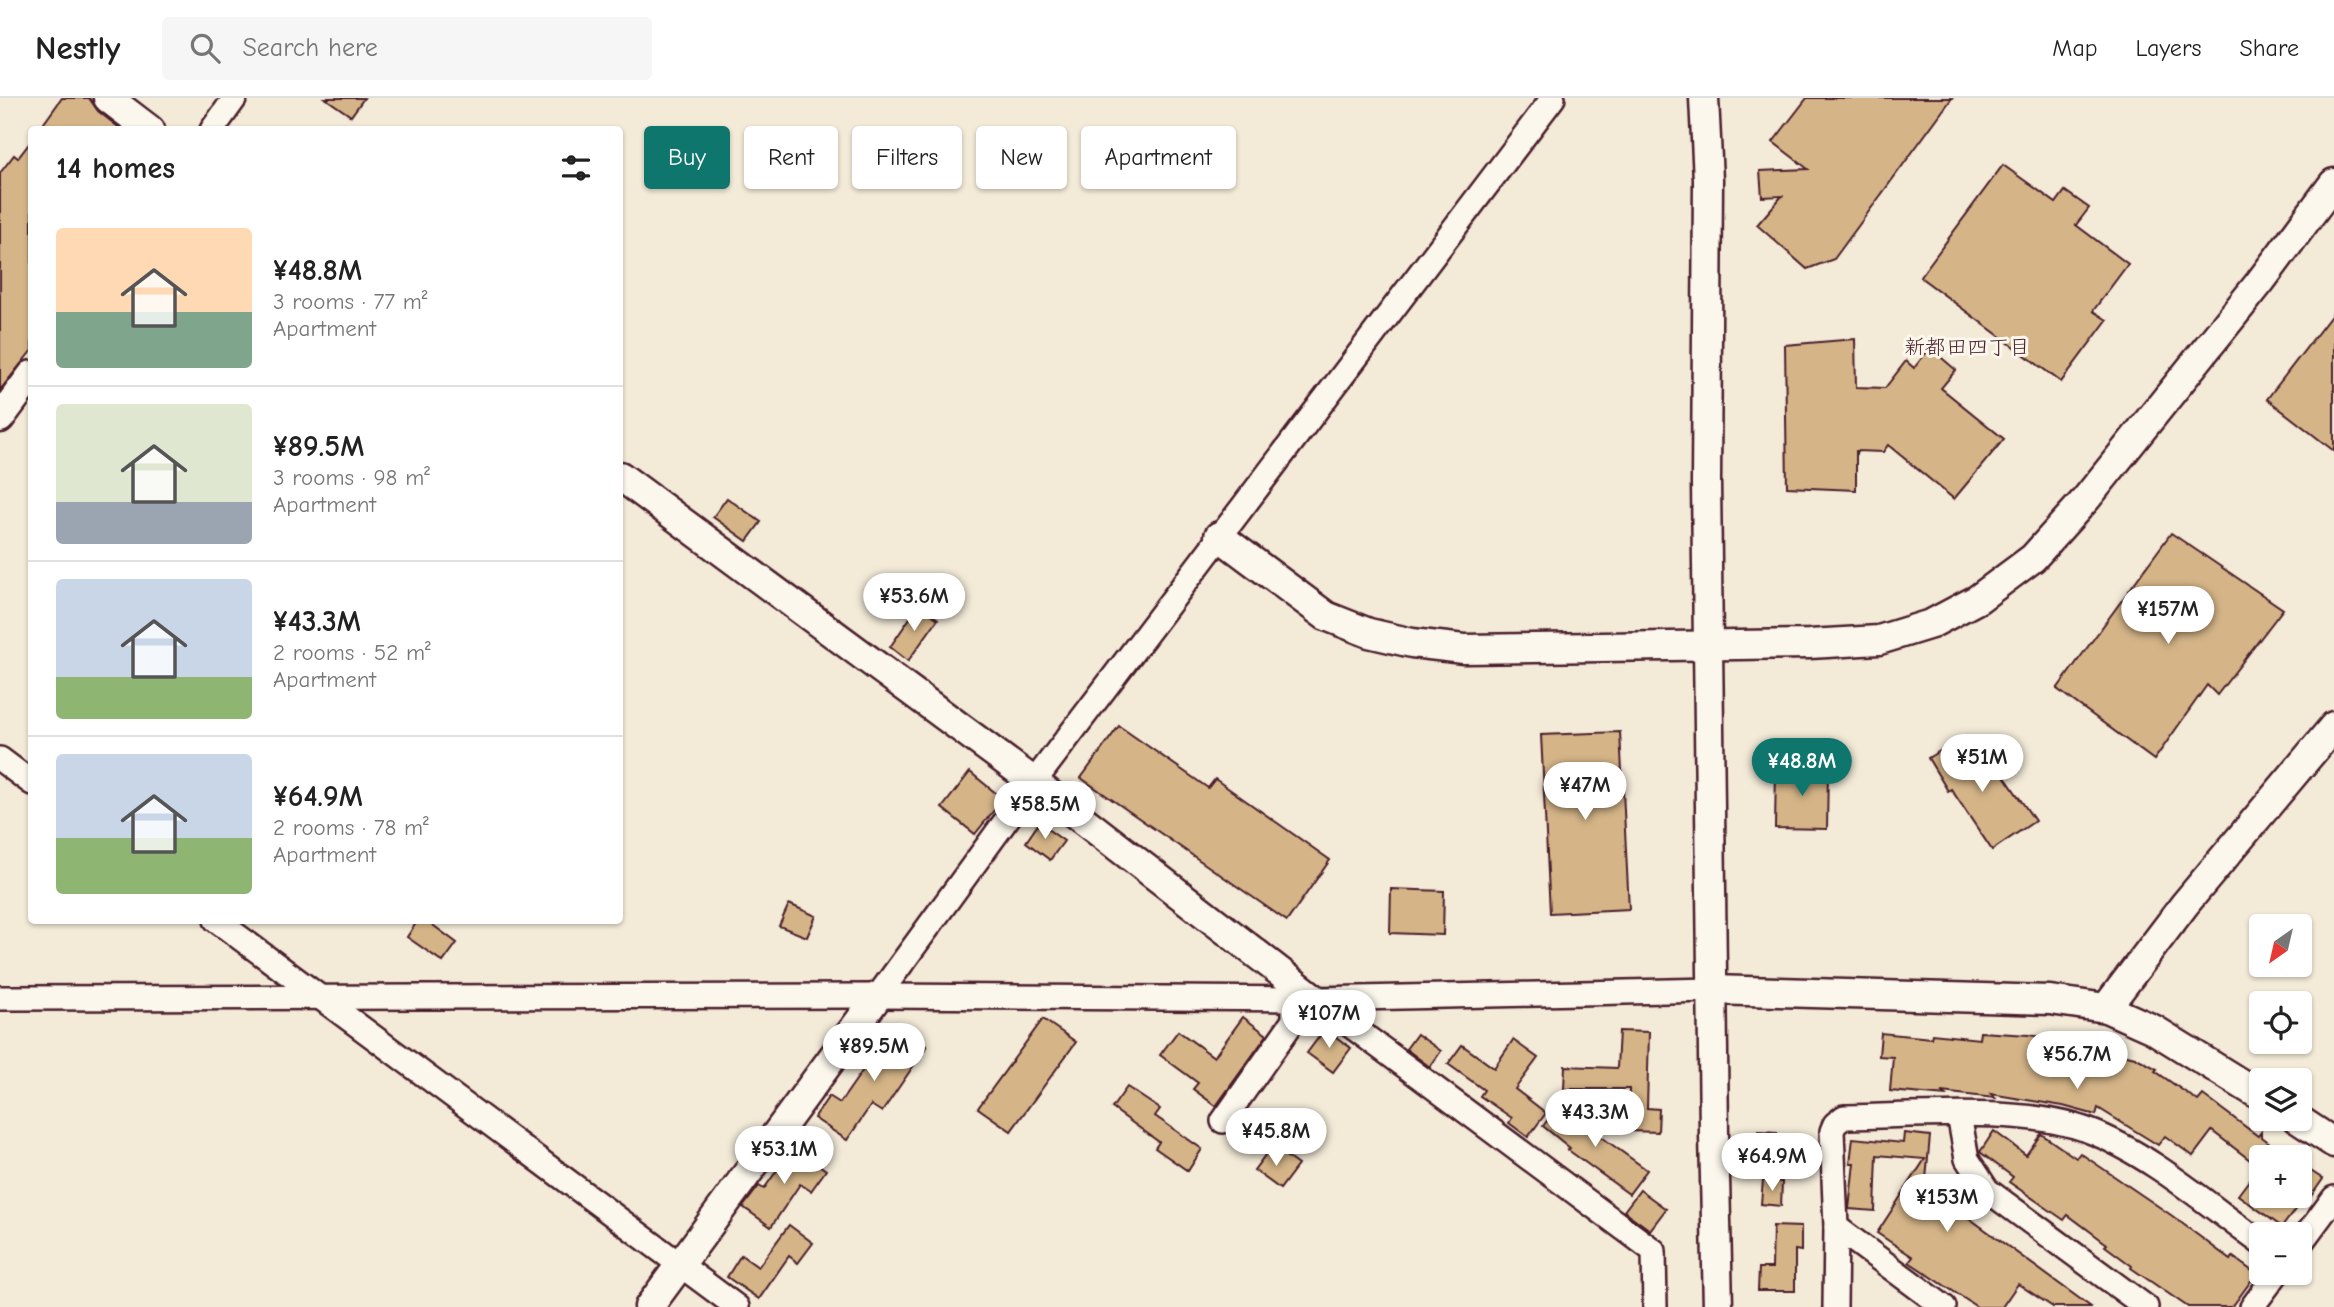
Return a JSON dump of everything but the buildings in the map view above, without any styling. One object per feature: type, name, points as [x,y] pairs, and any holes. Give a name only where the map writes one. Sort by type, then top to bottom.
[{"type":"street","points":[[107,98],[145,126]]},
{"type":"street","points":[[215,126],[235,98]]},
{"type":"street","points":[[649,1307],[1034,782],[1553,98]]},
{"type":"street","points":[[1704,98],[1708,180],[1705,386],[1718,1307]]},
{"type":"street","points":[[1219,536],[1326,616],[1369,633],[1412,643],[1464,649],[1809,644],[1879,640],[1931,624],[1989,591],[2033,558],[2086,499],[2252,293],[2334,183]]},
{"type":"street","points":[[0,418],[28,380]]},
{"type":"street","points":[[623,477],[1034,782],[1305,999],[1654,1251],[1655,1307]]},
{"type":"street","points":[[2106,1009],[2185,904],[2334,726]]},
{"type":"street","points":[[0,759],[28,780]]},
{"type":"street","points":[[221,924],[737,1307]]},
{"type":"street","points":[[0,998],[878,996],[1305,999],[1712,990],[2050,1000],[2106,1009],[2153,1029],[2249,1089]]},
{"type":"street","points":[[1223,1121],[1294,1020],[1305,999]]},
{"type":"street","points":[[1959,1115],[1967,1159],[1987,1190],[2146,1307]]},
{"type":"street","points":[[1835,1307],[1836,1227],[1832,1130],[1844,1116],[1959,1115],[2057,1122],[2096,1134],[2139,1156],[2249,1234]]},
{"type":"street","points":[[2312,1129],[2334,1143]]},
{"type":"street","points":[[2312,1228],[2334,1198]]},
{"type":"street","points":[[1836,1227],[1944,1307]]},
{"type":"street","points":[[2252,1307],[2268,1285]]},
{"type":"district","name":"新都田四丁目","points":[[1967,347]]}]
